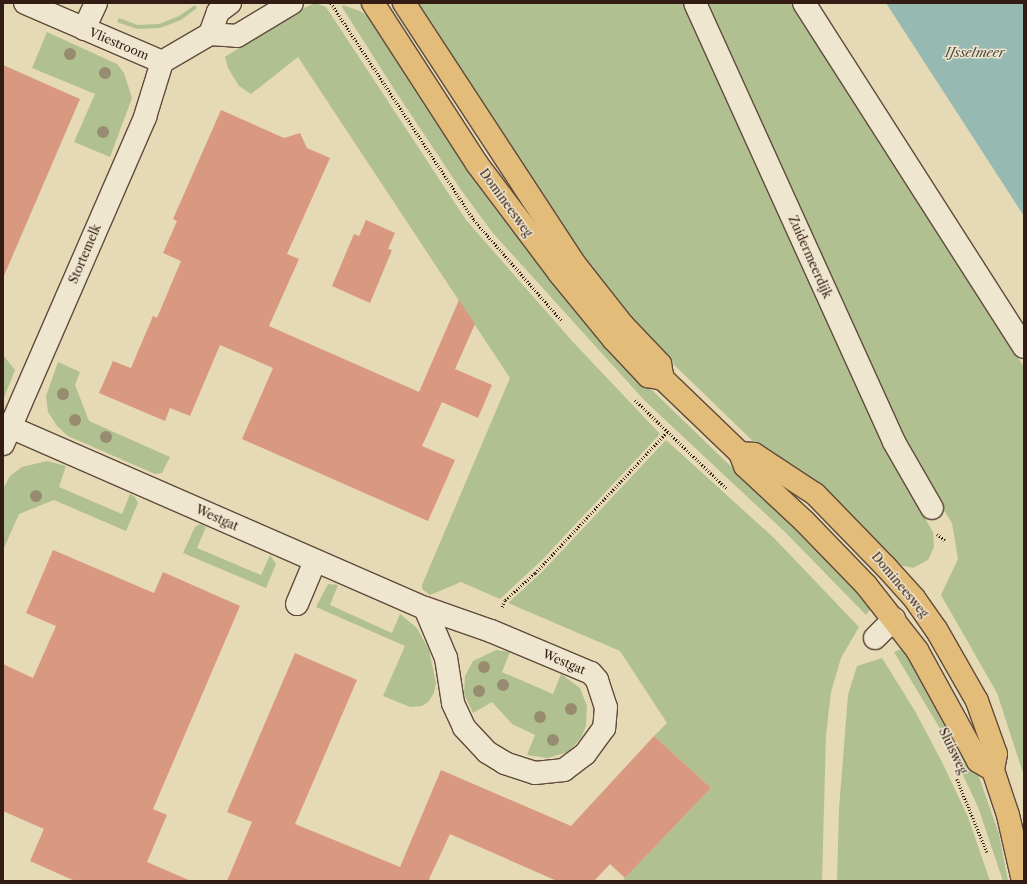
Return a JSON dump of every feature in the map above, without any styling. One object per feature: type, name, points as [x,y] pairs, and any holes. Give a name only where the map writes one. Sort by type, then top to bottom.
[{"type":"main road","name":"Domineesweg","points":[[373,3],[466,147],[536,244],[618,344],[648,376],[663,379],[740,452],[745,466],[804,521],[894,619],[917,650],[978,760],[992,770]]},
{"type":"main road","name":"Domineesweg","points":[[404,3],[574,263],[623,325],[660,364],[663,379]]},
{"type":"main road","name":"Domineesweg","points":[[740,452],[754,454],[815,494],[914,598],[936,629],[977,701],[996,754],[992,770],[1008,815],[1022,868]]},
{"type":"street","name":"Vliestroom","points":[[25,3],[162,62],[210,34]]},
{"type":"street","points":[[84,29],[96,3]]},
{"type":"street","points":[[230,3],[218,12],[210,34],[237,36],[292,3]]},
{"type":"street","points":[[234,3],[251,28]]},
{"type":"street","name":"Zuidermeerdijk","points":[[695,3],[894,442],[932,508]]},
{"type":"street","points":[[804,3],[1024,347]]},
{"type":"street","name":"Stortemelk","points":[[7,436],[145,117],[162,62]]},
{"type":"street","name":"Westgat","points":[[7,436],[315,561],[425,608],[491,631],[591,674],[597,680],[606,707],[604,728],[585,754],[564,770],[535,773],[505,763],[487,752],[464,727],[453,703],[446,658],[425,608]]},
{"type":"street","points":[[297,604],[315,561]]},
{"type":"street","points":[[875,638],[894,619]]},
{"type":"path","points":[[505,600],[535,573],[667,432]]},
{"type":"path","name":"Sluisweg","points":[[956,778],[988,853]]},
{"type":"green space","points":[[315,3],[326,7],[466,220],[573,342],[660,434],[542,560],[500,599],[461,582],[430,595],[422,589],[422,585],[510,378],[298,57],[251,94],[239,86],[228,68],[225,57],[293,13]]},
{"type":"green space","points":[[415,3],[685,3],[890,458],[933,532],[934,547],[928,560],[913,568],[895,564],[765,453],[626,318],[539,195]]},
{"type":"green space","points":[[704,3],[791,3],[1024,367],[1024,776],[997,693],[941,595],[958,559],[952,523],[906,449]]},
{"type":"green space","points":[[195,5],[197,8],[181,20],[160,28],[137,29],[117,22],[119,18],[138,25],[159,24],[179,16]]},
{"type":"green space","points":[[343,5],[360,11],[374,20],[627,366],[874,605],[866,615],[786,533],[645,401],[492,232],[459,187],[394,89],[342,7]]},
{"type":"green space","points":[[47,32],[117,64],[124,73],[132,98],[110,157],[74,142],[95,94],[32,68]]},
{"type":"green space","points":[[3,355],[15,370],[3,400]]},
{"type":"green space","points":[[58,362],[80,372],[75,385],[89,421],[170,457],[162,473],[155,474],[68,436],[57,426],[48,412],[46,396]]},
{"type":"green space","points":[[666,440],[774,538],[859,627],[841,658],[831,692],[826,736],[822,881],[622,881],[715,784],[711,788],[654,736],[667,723],[620,651],[508,603],[542,572]]},
{"type":"green space","points":[[47,461],[66,466],[59,487],[122,514],[130,494],[135,497],[138,503],[126,531],[54,500],[19,514],[3,550],[3,489],[10,476],[22,467]]},
{"type":"green space","points":[[200,524],[206,527],[197,548],[261,575],[270,555],[276,564],[266,588],[183,553],[195,527]]},
{"type":"green space","points":[[328,584],[338,585],[330,605],[392,633],[400,614],[417,628],[429,650],[436,683],[434,693],[428,702],[422,706],[410,707],[383,696],[405,646],[316,607]]},
{"type":"green space","points":[[904,648],[978,774],[999,834],[1008,881],[1003,881],[978,807],[944,735],[894,652]]},
{"type":"green space","points":[[496,650],[510,652],[502,672],[553,694],[561,674],[580,688],[587,706],[586,726],[581,738],[568,752],[548,758],[527,755],[535,735],[512,724],[492,702],[473,713],[464,694],[465,676],[473,661]]},
{"type":"green space","points":[[882,658],[915,711],[943,764],[968,817],[990,881],[837,881],[839,809],[848,695],[857,666]]},
{"type":"water","name":"IJsselmeer","points":[[886,3],[1024,3],[1024,216]]},
{"type":"building","points":[[3,65],[80,99],[3,278]]},
{"type":"building","points":[[221,110],[284,138],[300,133],[307,148],[330,158],[287,254],[299,259],[269,326],[419,392],[459,300],[475,324],[455,369],[492,385],[478,418],[442,402],[422,446],[455,460],[428,521],[242,439],[273,368],[220,345],[190,416],[170,408],[165,421],[99,393],[113,361],[131,368],[153,316],[157,318],[181,261],[163,253],[177,221],[173,219]]},
{"type":"building","points":[[366,220],[395,233],[388,249],[392,250],[370,303],[332,286],[354,234],[359,236]]},
{"type":"building","points":[[53,550],[154,593],[163,572],[240,606],[153,809],[167,815],[147,862],[191,881],[75,881],[30,861],[44,829],[3,811],[3,664],[33,678],[56,626],[26,613]]},
{"type":"building","points":[[295,653],[357,680],[295,824],[400,867],[441,770],[571,826],[654,736],[711,788],[625,878],[610,864],[594,881],[557,881],[450,834],[429,879],[432,881],[227,881],[252,822],[227,812]]}]
